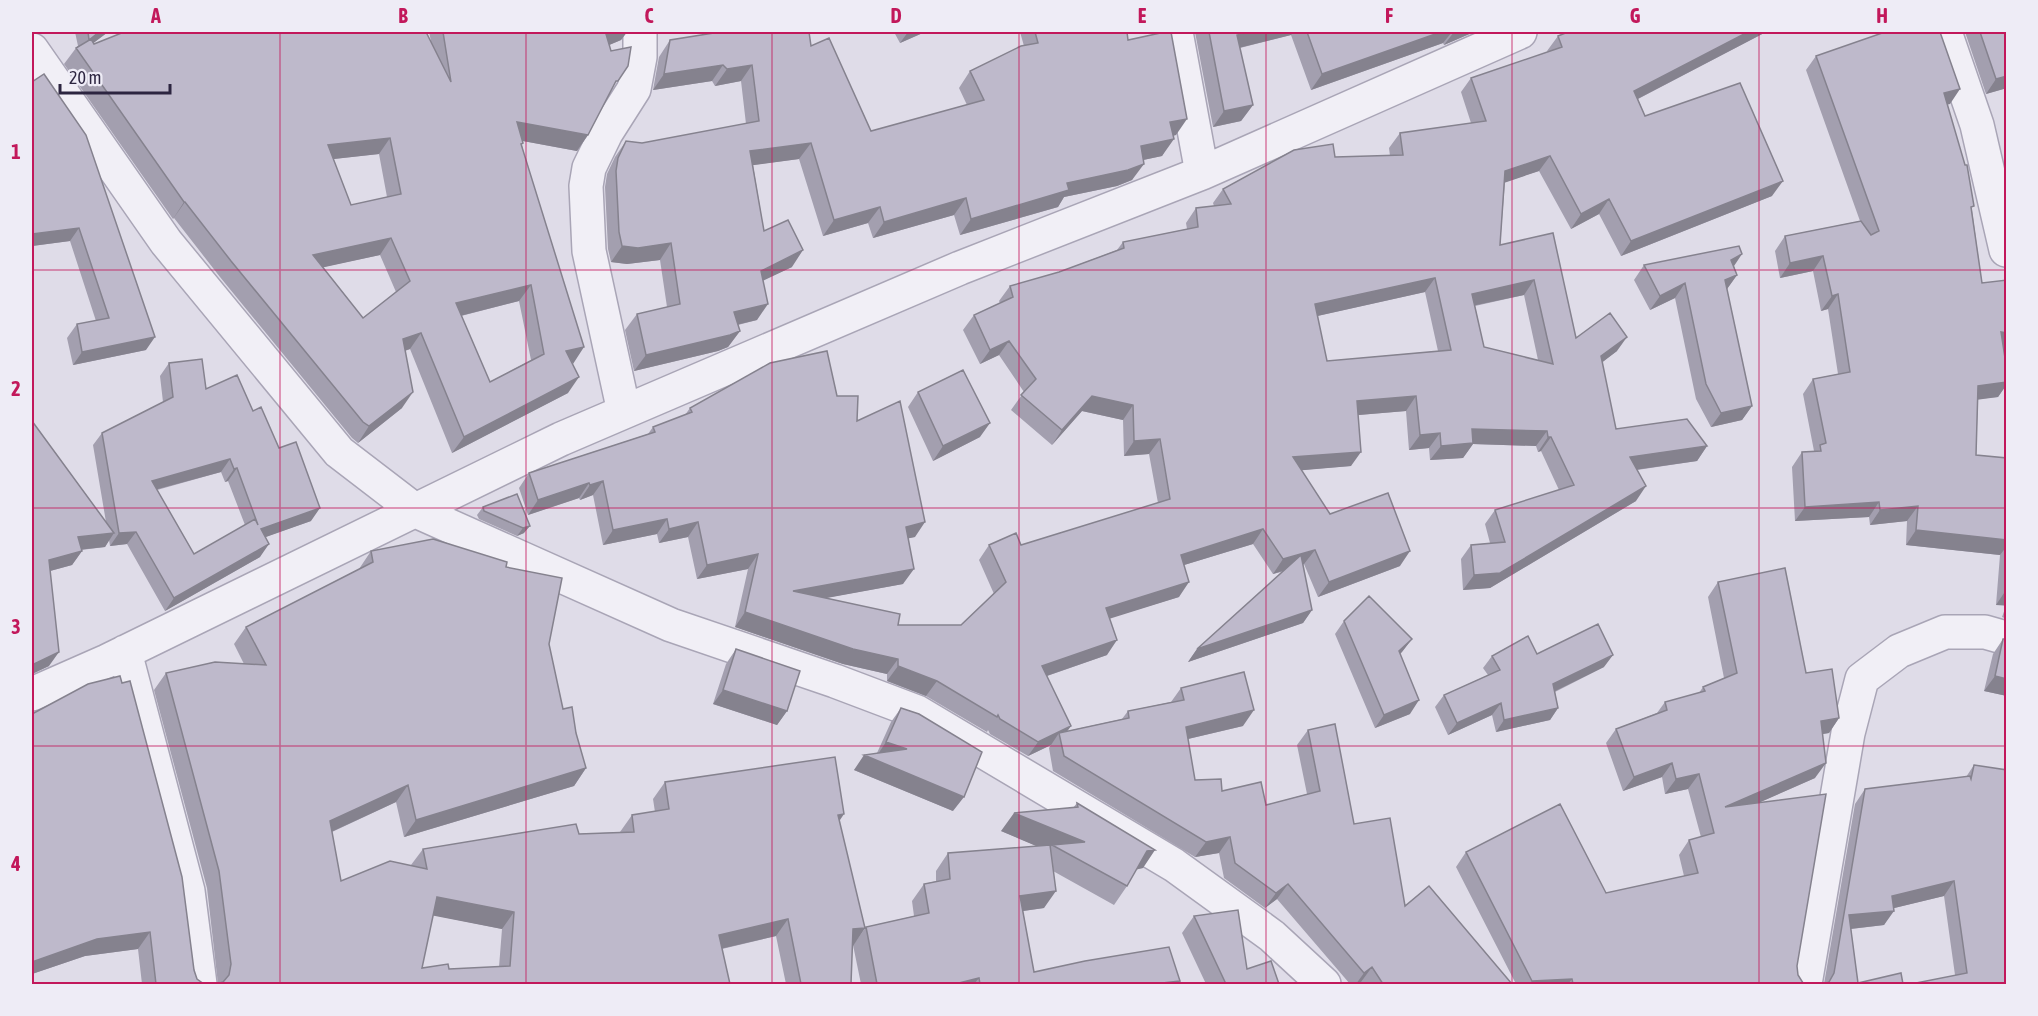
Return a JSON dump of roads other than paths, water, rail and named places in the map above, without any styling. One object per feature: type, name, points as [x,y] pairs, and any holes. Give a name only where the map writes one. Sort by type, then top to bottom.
[{"type":"street","points":[[624,412],[589,251],[586,186],[589,168],[597,150],[634,89],[640,57],[640,32]]},
{"type":"street","points":[[1176,32],[1202,173]]},
{"type":"street","points":[[32,694],[125,652],[561,439],[960,268],[1202,173],[1520,32]]},
{"type":"street","points":[[1945,32],[1977,125],[2007,250]]},
{"type":"street","points":[[32,50],[166,242],[339,452],[416,511],[671,625],[835,681],[917,712],[1174,865],[1272,936],[1324,984]]},
{"type":"street","points":[[1805,984],[1848,733],[1862,679],[1899,651],[1945,632],[1985,632],[2007,638]]},
{"type":"street","points":[[125,652],[188,891],[200,984]]}]
